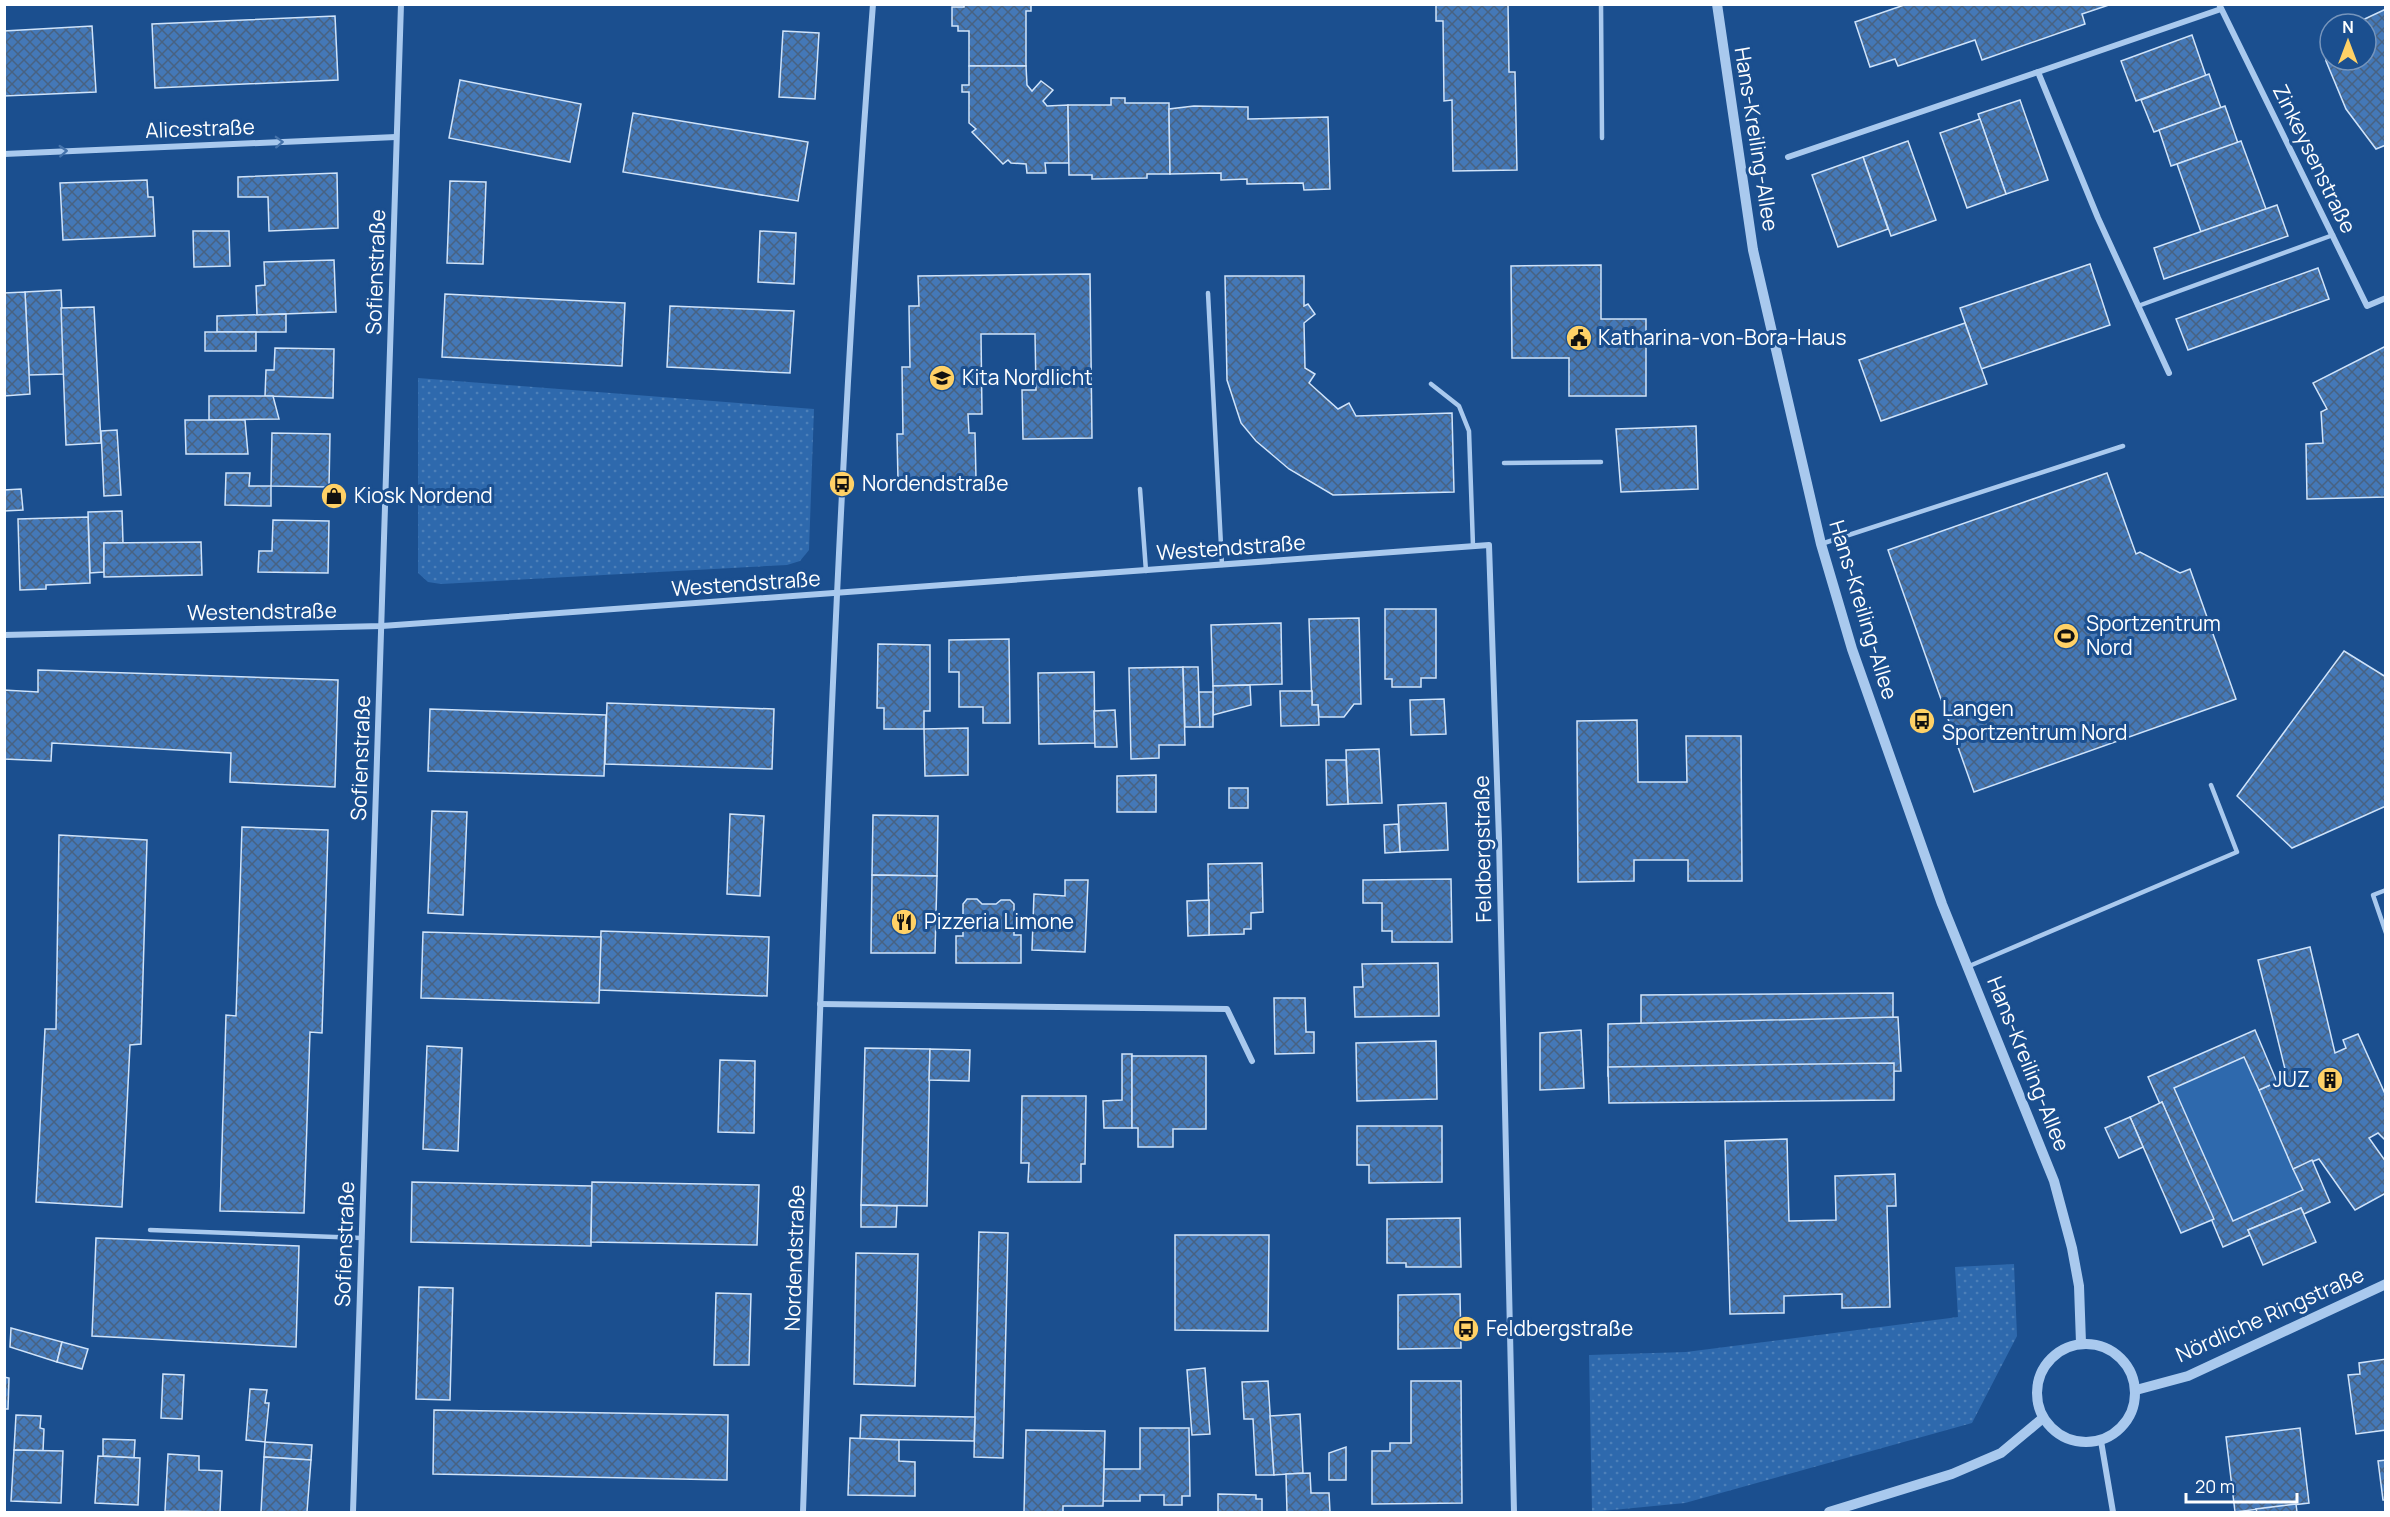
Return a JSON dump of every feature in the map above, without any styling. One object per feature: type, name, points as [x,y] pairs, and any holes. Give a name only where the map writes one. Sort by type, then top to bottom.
[{"type":"street","name":"Sofienstraße","points":[[353,1512],[401,4]]},
{"type":"street","name":"Nordendstraße","points":[[803,1512],[820,1004],[837,594],[857,213],[873,4]]},
{"type":"street","name":"Hans-Kreiling-Allee","points":[[1717,4],[1753,250],[1821,544],[1852,649],[1942,904],[2054,1181],[2077,1276],[2081,1343]]},
{"type":"street","name":"Zinkeysenstraße","points":[[1788,157],[2220,7],[2367,306],[2385,298]]},
{"type":"street","points":[[2038,72],[2098,218],[2169,373]]},
{"type":"street","name":"Alicestraße","points":[[4,154],[396,136]]},
{"type":"street","name":"Westendstraße","points":[[4,635],[382,626],[1489,545]]},
{"type":"street","name":"Feldbergstraße","points":[[1489,545],[1499,840],[1514,1512]]},
{"type":"street","points":[[820,1004],[1227,1010],[1252,1061]]},
{"type":"street","name":"Nördliche Ringstraße","points":[[2136,1390],[2188,1376],[2385,1284]]},
{"type":"street","points":[[2081,1343],[2103,1346],[2118,1355],[2132,1373],[2136,1390],[2132,1414],[2122,1428],[2101,1441],[2075,1442],[2054,1432],[2043,1418],[2036,1391],[2039,1376],[2050,1359],[2065,1348],[2081,1343]]},
{"type":"street","points":[[1829,1512],[1971,1466],[2001,1453],[2043,1418]]},
{"type":"street","points":[[2101,1441],[2114,1512]]},
{"type":"lane","points":[[1601,4],[1602,138]]},
{"type":"lane","points":[[2138,306],[2332,235]]},
{"type":"lane","points":[[1208,293],[1222,565]]},
{"type":"lane","points":[[1431,384],[1460,406],[1469,431],[1473,546]]},
{"type":"lane","points":[[1821,544],[2123,446]]},
{"type":"lane","points":[[1504,463],[1601,462]]},
{"type":"lane","points":[[1140,489],[1146,571]]},
{"type":"lane","points":[[1967,967],[2236,852],[2211,785]]},
{"type":"lane","points":[[2385,890],[2373,895],[2385,933]]},
{"type":"lane","points":[[150,1230],[362,1238]]},
{"type":"shaded area","points":[[418,378],[814,409],[809,550],[800,561],[787,565],[441,584],[428,582],[418,573]]},
{"type":"shaded area","points":[[2244,1057],[2303,1190],[2233,1221],[2174,1088]]},
{"type":"shaded area","points":[[2014,1264],[2017,1336],[1972,1423],[1685,1503],[1592,1512],[1589,1355],[1686,1352],[1958,1317],[1955,1267]]},
{"type":"building","points":[[964,4],[1031,4],[1031,11],[1026,11],[1026,66],[969,66],[969,31],[958,31],[958,26],[952,26],[952,7],[964,7]]},
{"type":"building","points":[[1436,4],[1508,4],[1509,72],[1515,72],[1517,170],[1453,171],[1452,100],[1444,101],[1443,21],[1436,21]]},
{"type":"building","points":[[1907,4],[2109,5],[2082,14],[2085,24],[1982,60],[1975,40],[1898,66],[1895,59],[1870,67],[1855,22]]},
{"type":"building","points":[[2386,9],[2386,145],[2376,149],[2346,109],[2331,72],[2378,72],[2378,13]]},
{"type":"building","points":[[335,16],[338,80],[155,88],[152,24]]},
{"type":"building","points":[[92,26],[96,92],[4,96],[4,31]]},
{"type":"building","points":[[783,31],[819,33],[815,99],[779,97]]},
{"type":"building","points":[[2192,35],[2206,76],[2136,101],[2121,61]]},
{"type":"building","points":[[969,66],[1026,66],[1027,85],[1032,91],[1041,81],[1053,90],[1043,101],[1047,106],[1068,105],[1069,163],[1045,163],[1046,173],[1027,173],[1026,164],[1011,163],[1008,160],[1003,164],[972,132],[976,129],[969,123],[969,92],[962,92],[962,85],[969,85]]},
{"type":"building","points":[[2209,74],[2221,108],[2154,132],[2141,100]]},
{"type":"building","points":[[460,80],[581,104],[570,162],[449,138]]},
{"type":"building","points":[[1111,98],[1125,98],[1125,103],[1169,103],[1170,174],[1147,174],[1147,178],[1092,179],[1092,175],[1069,175],[1068,105],[1111,105]]},
{"type":"building","points":[[2020,100],[2048,180],[2006,194],[1978,114]]},
{"type":"building","points":[[1194,106],[1248,107],[1248,119],[1328,117],[1330,189],[1304,190],[1303,183],[1247,184],[1247,179],[1221,180],[1221,173],[1170,174],[1169,109]]},
{"type":"building","points":[[2225,106],[2238,143],[2171,166],[2159,130]]},
{"type":"building","points":[[633,113],[808,142],[798,201],[623,172]]},
{"type":"building","points":[[1980,119],[2006,194],[1967,208],[1940,133]]},
{"type":"building","points":[[1908,141],[1936,220],[1891,236],[1863,157]]},
{"type":"building","points":[[2241,141],[2266,209],[2201,232],[2177,164]]},
{"type":"building","points":[[1863,157],[1888,229],[1838,247],[1812,175]]},
{"type":"building","points":[[337,173],[338,228],[269,231],[268,197],[238,197],[238,177]]},
{"type":"building","points":[[147,180],[148,197],[153,197],[155,236],[63,240],[60,183]]},
{"type":"building","points":[[450,181],[486,182],[483,264],[447,263]]},
{"type":"building","points":[[2277,205],[2288,236],[2164,279],[2154,248]]},
{"type":"building","points":[[193,231],[229,231],[230,266],[194,267]]},
{"type":"building","points":[[760,231],[796,233],[794,284],[758,282]]},
{"type":"building","points":[[334,260],[336,312],[257,315],[256,286],[265,285],[264,262]]},
{"type":"building","points":[[2090,264],[2110,325],[1981,369],[1960,308]]},
{"type":"building","name":"Katharina-von-Bora-Haus","points":[[1601,265],[1601,319],[1646,319],[1646,396],[1569,396],[1569,358],[1512,358],[1511,266]]},
{"type":"building","points":[[2318,268],[2329,299],[2188,350],[2176,319]]},
{"type":"building","name":"Kita Nordlicht","points":[[1090,274],[1092,438],[1023,439],[1022,390],[1036,390],[1035,334],[981,334],[982,414],[968,414],[969,433],[975,433],[976,479],[898,480],[897,434],[903,434],[902,367],[910,367],[909,306],[919,306],[918,276]]},
{"type":"building","points":[[1225,276],[1304,276],[1304,306],[1308,304],[1315,314],[1304,323],[1305,368],[1315,374],[1309,383],[1338,409],[1349,403],[1356,416],[1452,413],[1454,492],[1333,495],[1289,469],[1256,441],[1241,423],[1227,380]]},
{"type":"building","points":[[61,290],[65,374],[29,375],[25,292]]},
{"type":"building","points":[[25,292],[30,394],[4,396],[4,293]]},
{"type":"building","points":[[445,294],[625,303],[622,366],[442,357]]},
{"type":"building","points":[[670,306],[794,311],[790,373],[667,367]]},
{"type":"building","points":[[94,307],[101,443],[66,445],[61,308]]},
{"type":"building","points":[[286,314],[286,332],[217,332],[217,316]]},
{"type":"building","points":[[1965,323],[1987,384],[1881,421],[1859,360]]},
{"type":"building","points":[[205,332],[256,332],[256,351],[205,351]]},
{"type":"building","points":[[2386,346],[2386,497],[2307,499],[2306,444],[2323,443],[2321,412],[2327,409],[2313,383]]},
{"type":"building","points":[[275,348],[334,349],[333,398],[265,396],[266,370],[274,370]]},
{"type":"building","points":[[209,396],[273,396],[279,419],[209,420]]},
{"type":"building","points":[[185,420],[245,420],[248,454],[186,454]]},
{"type":"building","points":[[1696,426],[1698,489],[1621,492],[1616,429]]},
{"type":"building","points":[[117,430],[121,495],[104,496],[101,431]]},
{"type":"building","points":[[272,433],[330,434],[329,487],[271,486]]},
{"type":"building","points":[[226,473],[250,473],[249,486],[271,486],[271,506],[225,505]]},
{"type":"building","name":"Sportzentrum Nord","points":[[2107,473],[2136,554],[2140,552],[2180,573],[2190,569],[2236,699],[1974,792],[1888,550]]},
{"type":"building","name":"Kiosk Nordend","points":[[328,487],[341,487],[341,506],[327,505]]},
{"type":"building","points":[[21,489],[23,510],[4,511],[4,490]]},
{"type":"building","points":[[122,511],[123,543],[104,543],[104,572],[90,573],[88,512]]},
{"type":"building","points":[[88,517],[90,583],[46,585],[46,589],[20,590],[18,519]]},
{"type":"building","points":[[273,520],[329,521],[328,573],[258,572],[259,551],[272,551]]},
{"type":"building","points":[[201,542],[202,575],[104,577],[104,543]]},
{"type":"building","points":[[1385,609],[1436,609],[1436,678],[1421,678],[1421,687],[1392,687],[1392,679],[1385,679]]},
{"type":"building","points":[[1359,618],[1361,704],[1354,704],[1344,717],[1319,717],[1318,705],[1312,705],[1309,619]]},
{"type":"building","points":[[1281,623],[1282,684],[1213,686],[1211,625]]},
{"type":"building","points":[[1009,639],[1010,723],[983,723],[983,707],[959,707],[959,672],[949,672],[949,640]]},
{"type":"building","points":[[878,644],[930,645],[930,711],[924,711],[924,729],[884,729],[884,708],[877,708]]},
{"type":"building","points":[[2344,651],[2386,677],[2386,806],[2292,848],[2237,796]]},
{"type":"building","points":[[1183,667],[1185,745],[1159,745],[1159,758],[1131,759],[1129,668]]},
{"type":"building","points":[[1183,667],[1198,667],[1200,727],[1185,727]]},
{"type":"building","points":[[38,670],[338,680],[335,787],[230,782],[231,753],[52,743],[51,761],[4,759],[4,690],[38,692]]},
{"type":"building","points":[[1094,672],[1095,743],[1039,744],[1038,673]]},
{"type":"building","points":[[1250,685],[1251,705],[1213,715],[1213,686]]},
{"type":"building","points":[[1280,691],[1312,691],[1312,705],[1318,705],[1319,725],[1281,726]]},
{"type":"building","points":[[1199,692],[1213,692],[1213,727],[1200,727]]},
{"type":"building","points":[[1444,699],[1446,734],[1411,735],[1410,700]]},
{"type":"building","points":[[607,703],[774,709],[772,769],[605,764]]},
{"type":"building","points":[[430,709],[606,715],[604,776],[428,771]]},
{"type":"building","points":[[1115,710],[1117,747],[1095,747],[1094,711]]},
{"type":"building","points":[[1637,720],[1638,782],[1687,782],[1686,736],[1741,736],[1742,881],[1688,881],[1688,860],[1634,860],[1634,881],[1578,882],[1577,721]]},
{"type":"building","points":[[968,728],[968,775],[925,776],[924,729]]},
{"type":"building","points":[[1379,749],[1382,803],[1348,804],[1346,750]]},
{"type":"building","points":[[1326,760],[1346,760],[1348,804],[1327,805]]},
{"type":"building","points":[[1156,775],[1156,812],[1117,812],[1117,776]]},
{"type":"building","points":[[1229,788],[1248,788],[1248,808],[1229,808]]},
{"type":"building","points":[[1446,803],[1448,850],[1400,852],[1398,805]]},
{"type":"building","points":[[432,811],[467,812],[463,915],[428,913]]},
{"type":"building","points":[[730,814],[764,816],[760,896],[727,894]]},
{"type":"building","points":[[873,815],[938,816],[937,876],[872,875]]},
{"type":"building","points":[[1398,824],[1400,852],[1385,853],[1384,825]]},
{"type":"building","points":[[242,827],[328,830],[322,1033],[310,1032],[304,1213],[220,1211],[226,1015],[236,1016]]},
{"type":"building","points":[[59,835],[147,840],[141,1044],[130,1045],[122,1207],[36,1202],[45,1029],[56,1029]]},
{"type":"building","points":[[1262,863],[1263,912],[1251,913],[1251,929],[1244,929],[1244,934],[1209,935],[1208,864]]},
{"type":"building","points":[[872,875],[937,876],[935,953],[871,953]]},
{"type":"building","points":[[1451,879],[1452,942],[1392,942],[1392,931],[1382,931],[1382,903],[1363,903],[1363,880]]},
{"type":"building","points":[[1065,880],[1088,880],[1085,952],[1032,950],[1034,894],[1065,896]]},
{"type":"building","points":[[967,899],[977,899],[982,904],[996,904],[1001,900],[1010,900],[1014,904],[1014,935],[1021,935],[1021,963],[956,963],[956,936],[963,936],[963,904]]},
{"type":"building","points":[[1209,900],[1209,935],[1188,936],[1187,901]]},
{"type":"building","points":[[601,931],[769,937],[767,996],[599,990]]},
{"type":"building","points":[[423,932],[601,937],[599,1003],[421,998]]},
{"type":"building","name":"JUZ","points":[[2310,947],[2335,1053],[2346,1048],[2343,1040],[2358,1034],[2386,1096],[2386,1141],[2378,1133],[2369,1138],[2386,1162],[2386,1193],[2355,1210],[2319,1159],[2293,1169],[2259,1090],[2287,1077],[2258,960]]},
{"type":"building","points":[[1438,963],[1439,1016],[1355,1017],[1354,987],[1363,987],[1362,964]]},
{"type":"building","points":[[1893,993],[1893,1029],[1641,1030],[1641,995]]},
{"type":"building","points":[[1274,998],[1305,998],[1306,1032],[1314,1032],[1314,1053],[1275,1054]]},
{"type":"building","points":[[1898,1017],[1901,1071],[1608,1076],[1608,1024]]},
{"type":"building","points":[[1581,1030],[1584,1088],[1540,1090],[1540,1033]]},
{"type":"building","points":[[2255,1030],[2277,1082],[2259,1090],[2244,1057],[2174,1088],[2233,1221],[2303,1190],[2293,1169],[2312,1160],[2330,1202],[2304,1214],[2301,1208],[2248,1230],[2250,1235],[2223,1247],[2162,1102],[2160,1104],[2148,1077]]},
{"type":"building","points":[[1436,1041],[1437,1099],[1357,1101],[1356,1043]]},
{"type":"building","points":[[427,1046],[462,1048],[458,1151],[423,1149]]},
{"type":"building","points":[[865,1048],[930,1049],[927,1206],[861,1205]]},
{"type":"building","points":[[930,1049],[970,1050],[969,1081],[929,1080]]},
{"type":"building","points":[[1122,1054],[1132,1054],[1132,1128],[1104,1128],[1103,1101],[1122,1100]]},
{"type":"building","points":[[1132,1056],[1206,1056],[1206,1129],[1173,1129],[1173,1147],[1138,1147],[1138,1128],[1132,1128]]},
{"type":"building","points":[[720,1060],[755,1061],[754,1133],[718,1132]]},
{"type":"building","points":[[1894,1063],[1894,1100],[1609,1103],[1608,1067]]},
{"type":"building","points":[[1022,1096],[1086,1096],[1085,1164],[1081,1164],[1081,1182],[1028,1182],[1029,1163],[1021,1163]]},
{"type":"building","points":[[2162,1102],[2214,1219],[2181,1233],[2130,1117]]},
{"type":"building","points":[[2130,1117],[2143,1147],[2119,1158],[2105,1128]]},
{"type":"building","points":[[1357,1126],[1442,1126],[1442,1182],[1369,1183],[1369,1165],[1357,1165]]},
{"type":"building","points":[[1787,1139],[1789,1221],[1836,1220],[1835,1176],[1895,1174],[1896,1206],[1887,1206],[1890,1307],[1842,1308],[1842,1294],[1784,1296],[1784,1313],[1730,1314],[1725,1141]]},
{"type":"building","points":[[412,1182],[592,1186],[591,1246],[411,1242]]},
{"type":"building","points":[[592,1182],[759,1185],[757,1245],[591,1242]]},
{"type":"building","points":[[861,1205],[897,1206],[896,1227],[861,1227]]},
{"type":"building","points":[[2301,1208],[2316,1242],[2263,1265],[2248,1230]]},
{"type":"building","points":[[1460,1218],[1461,1267],[1406,1267],[1406,1263],[1387,1263],[1387,1219]]},
{"type":"building","points":[[979,1232],[1008,1233],[1003,1458],[974,1457]]},
{"type":"building","points":[[1175,1235],[1269,1235],[1268,1331],[1175,1330]]},
{"type":"building","points":[[96,1238],[299,1246],[296,1347],[92,1336]]},
{"type":"building","points":[[856,1253],[918,1254],[915,1386],[854,1384]]},
{"type":"building","points":[[419,1287],[453,1288],[450,1400],[416,1399]]},
{"type":"building","points":[[716,1293],[751,1294],[749,1365],[714,1365]]},
{"type":"building","points":[[1460,1294],[1461,1348],[1398,1349],[1398,1295]]},
{"type":"building","points":[[11,1328],[62,1342],[57,1362],[10,1347]]},
{"type":"building","points":[[62,1342],[88,1349],[82,1369],[57,1362]]},
{"type":"building","points":[[2386,1359],[2386,1430],[2356,1434],[2348,1375],[2360,1374],[2359,1363]]},
{"type":"building","points":[[1205,1368],[1210,1434],[1192,1435],[1187,1370]]},
{"type":"building","points":[[163,1374],[184,1375],[182,1419],[161,1418]]},
{"type":"building","points":[[4,1377],[9,1378],[8,1409],[4,1409]]},
{"type":"building","points":[[1268,1381],[1274,1475],[1256,1475],[1253,1419],[1244,1419],[1242,1382]]},
{"type":"building","points":[[1411,1381],[1461,1381],[1462,1503],[1372,1504],[1372,1451],[1390,1451],[1390,1443],[1411,1443]]},
{"type":"building","points":[[250,1389],[267,1390],[265,1403],[269,1403],[265,1442],[246,1440]]},
{"type":"building","points":[[434,1410],[728,1415],[727,1480],[433,1474]]},
{"type":"building","points":[[1300,1414],[1303,1473],[1274,1475],[1270,1416]]},
{"type":"building","points":[[16,1415],[41,1416],[40,1428],[44,1429],[43,1451],[14,1450]]},
{"type":"building","points":[[861,1415],[975,1417],[974,1441],[860,1439]]},
{"type":"building","points":[[1140,1428],[1189,1428],[1190,1496],[1182,1496],[1182,1505],[1164,1505],[1164,1495],[1140,1495],[1140,1501],[1103,1501],[1104,1469],[1140,1469]]},
{"type":"building","points":[[2300,1428],[2309,1503],[2235,1512],[2226,1437]]},
{"type":"building","points":[[1026,1430],[1105,1431],[1103,1506],[1063,1506],[1063,1512],[1024,1512]]},
{"type":"building","points":[[850,1438],[899,1440],[899,1461],[915,1462],[915,1496],[848,1495]]},
{"type":"building","points":[[103,1439],[135,1440],[134,1458],[103,1456]]},
{"type":"building","points":[[265,1442],[312,1445],[311,1460],[264,1457]]},
{"type":"building","points":[[1346,1447],[1346,1480],[1329,1480],[1329,1453]]},
{"type":"building","points":[[14,1450],[63,1451],[61,1503],[11,1501]]},
{"type":"building","points":[[168,1454],[199,1456],[199,1470],[222,1471],[220,1512],[165,1511]]},
{"type":"building","points":[[98,1456],[140,1458],[138,1505],[95,1503]]},
{"type":"building","points":[[264,1457],[311,1460],[307,1512],[261,1512]]},
{"type":"building","points":[[2386,1460],[2386,1500],[2383,1500],[2378,1461]]},
{"type":"building","points":[[1310,1473],[1311,1493],[1329,1493],[1330,1512],[1287,1512],[1286,1474]]},
{"type":"building","points":[[1218,1494],[1256,1495],[1256,1499],[1262,1499],[1262,1512],[1218,1512]]},
{"type":"building","points":[[2296,1504],[2297,1512],[2257,1512],[2256,1509]]},
{"type":"place","name":"Katharina-von-Bora-Haus","points":[[1579,338]]},
{"type":"place","name":"Kita Nordlicht","points":[[942,378]]},
{"type":"place","name":"Nordendstraße","points":[[842,484]]},
{"type":"place","name":"Kiosk Nordend","points":[[334,496]]},
{"type":"place","name":"Sportzentrum Nord","points":[[2066,636]]},
{"type":"place","name":"Langen Sportzentrum Nord","points":[[1922,721]]},
{"type":"place","name":"Pizzeria Limone","points":[[904,922]]},
{"type":"place","name":"JUZ","points":[[2330,1080]]},
{"type":"place","name":"Feldbergstraße","points":[[1466,1329]]}]
